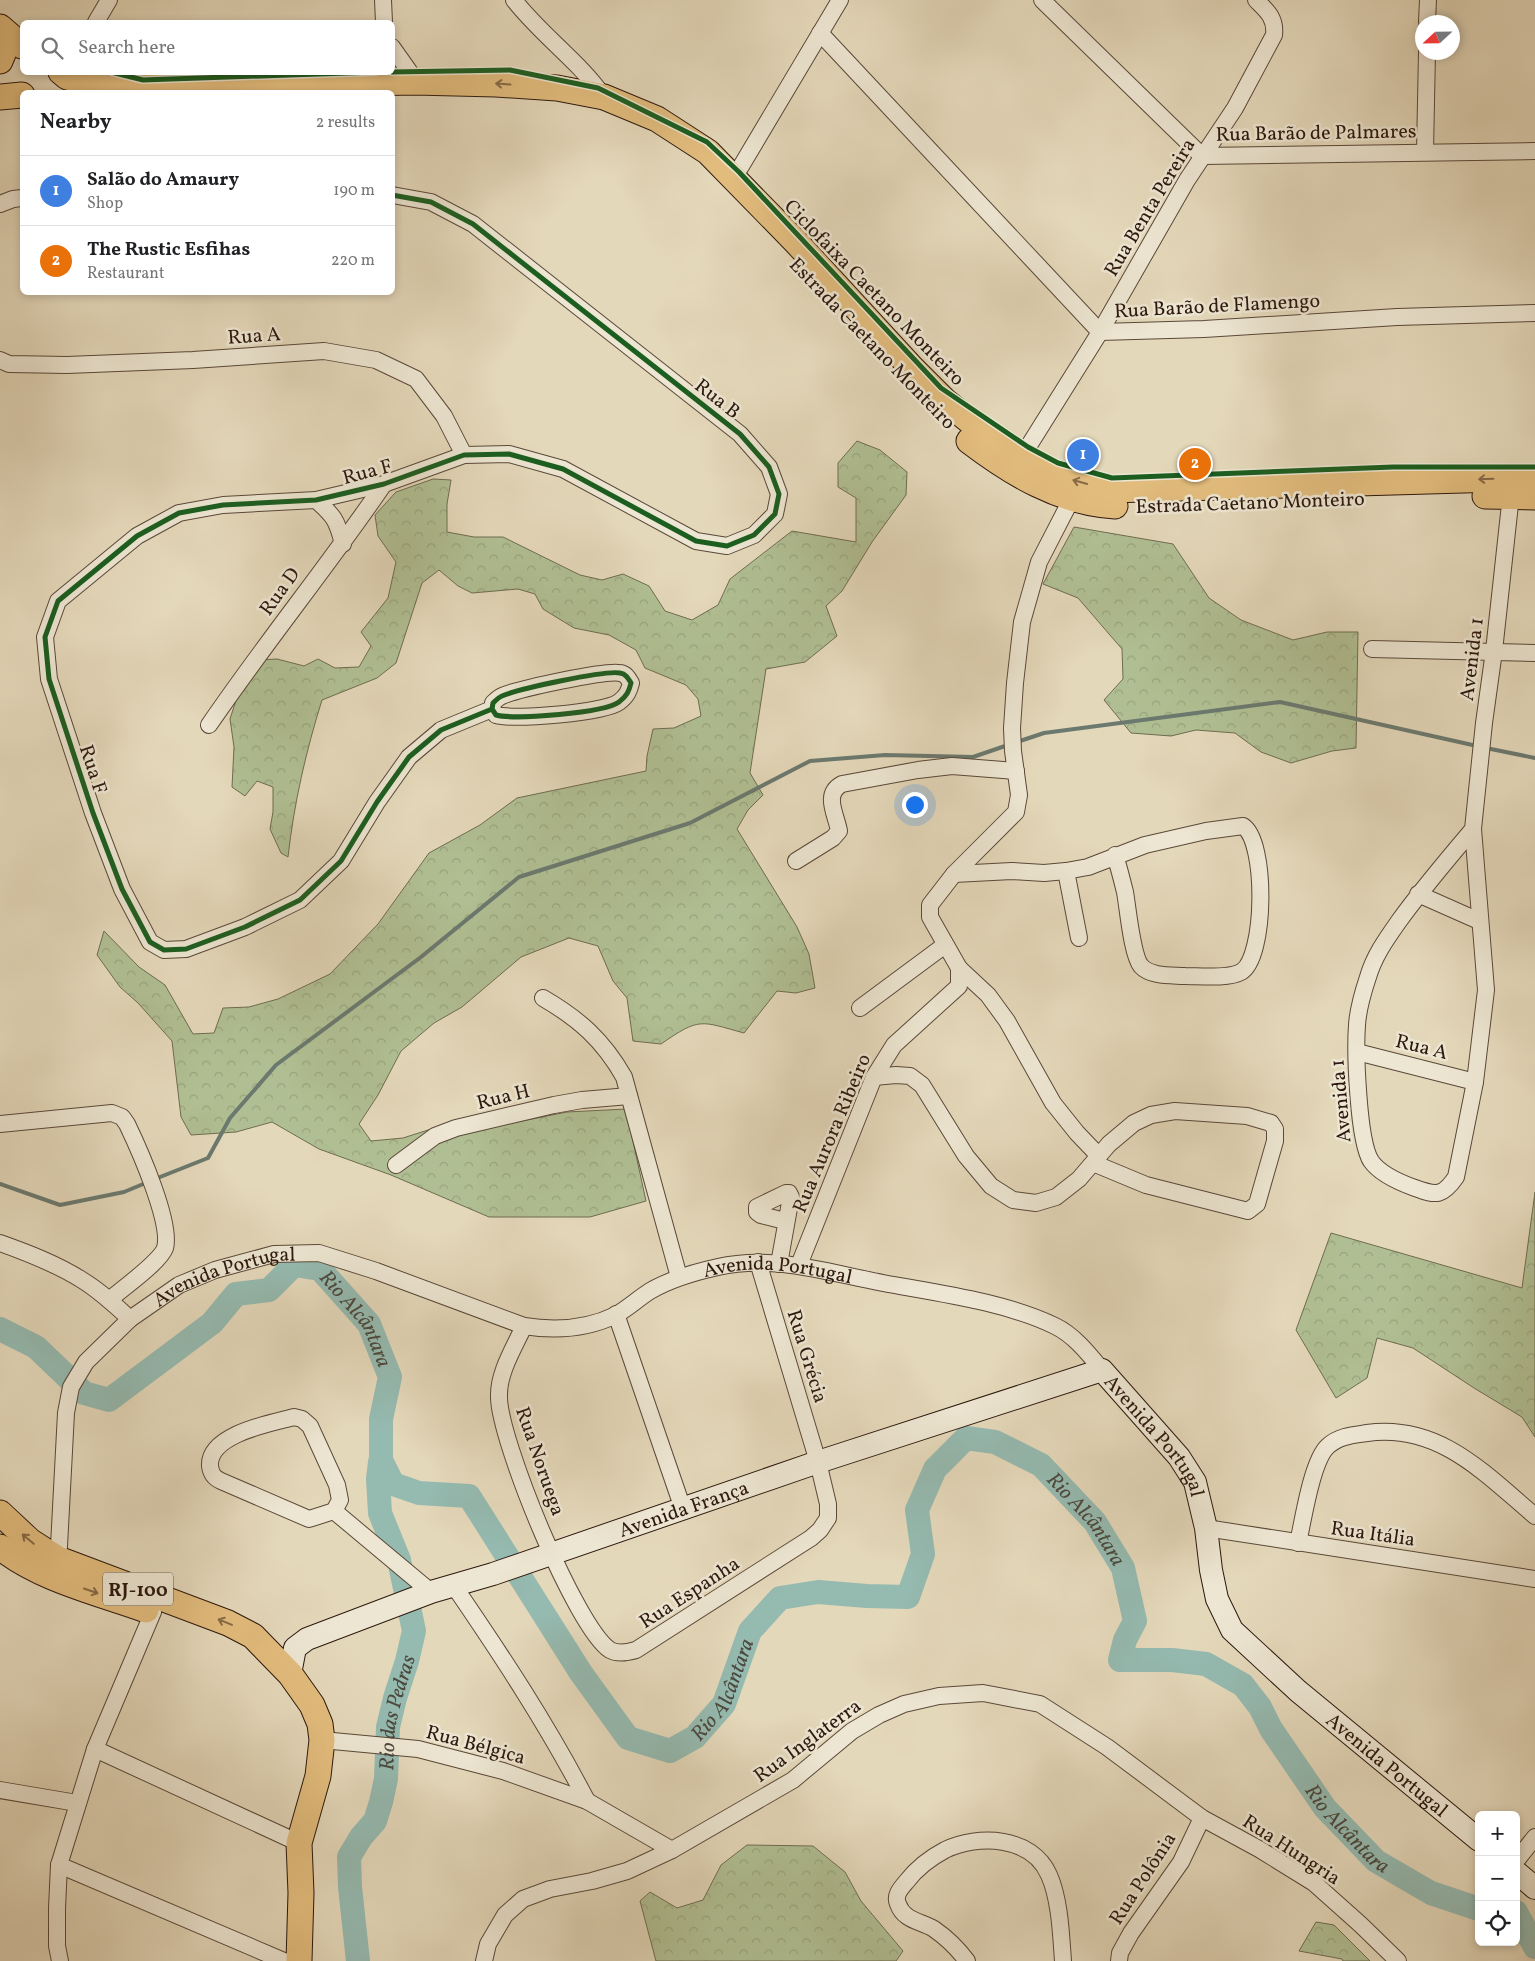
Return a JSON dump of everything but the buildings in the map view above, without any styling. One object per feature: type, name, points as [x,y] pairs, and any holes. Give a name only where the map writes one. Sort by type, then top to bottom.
[{"type":"main road","points":[[0,61],[11,36]]},
{"type":"main road","name":"Estrada Caetano Monteiro","points":[[69,75],[108,88],[341,78],[531,86],[558,88],[604,97],[657,119],[708,152],[945,401],[992,439],[1008,459],[1109,490],[1535,478]]},
{"type":"main road","points":[[0,97],[20,95]]},
{"type":"main road","name":"Estrada Caetano Monteiro","points":[[395,99],[566,104],[604,114],[644,131],[681,151],[710,174],[753,218],[944,421],[1008,459],[1046,489],[1072,498],[1112,506],[1523,496]]},
{"type":"main road","name":"RJ-100","points":[[0,1513],[58,1569],[284,1668]]},
{"type":"main road","name":"RJ-100","points":[[0,1547],[15,1560],[58,1569],[242,1630],[253,1636],[284,1668],[312,1705],[320,1724],[322,1740],[318,1776],[299,1843],[301,1893],[299,1961]]},
{"type":"street","points":[[97,20],[108,0]]},
{"type":"street","points":[[383,0],[384,20]]},
{"type":"street","points":[[514,0],[540,30],[588,75],[604,97]]},
{"type":"street","points":[[734,178],[840,0]]},
{"type":"street","name":"Rua Barão de Palmares","points":[[1042,0],[1202,156],[1535,150]]},
{"type":"street","name":"Rua Benta Pereira","points":[[1008,459],[1028,447],[1100,332],[1202,156],[1235,108],[1274,35],[1275,26],[1273,18],[1256,0]]},
{"type":"street","points":[[1427,15],[1428,0]]},
{"type":"street","name":"Rua Barão de Flamengo","points":[[820,33],[1100,332],[1204,329],[1397,317],[1535,313]]},
{"type":"street","points":[[395,51],[409,71],[414,82]]},
{"type":"street","points":[[1425,151],[1427,60]]},
{"type":"street","name":"Rua B","points":[[395,196],[430,202],[473,224],[740,434],[769,468],[779,494],[775,514],[754,535],[727,546],[696,542],[563,469],[509,454],[464,455]]},
{"type":"street","points":[[0,204],[20,198]]},
{"type":"street","name":"Rua A","points":[[0,360],[9,364],[67,365],[193,360],[324,351],[376,360],[416,379],[444,416],[464,455]]},
{"type":"street","name":"Rua F","points":[[464,455],[384,484],[316,500],[223,505],[179,513],[137,536],[58,601],[45,637],[49,679],[93,813],[122,889],[150,942],[164,950],[186,949],[245,926],[300,900],[341,861],[377,802],[408,757],[440,730],[492,709]]},
{"type":"street","name":"Rua D","points":[[209,725],[308,586],[343,544],[384,484]]},
{"type":"street","name":"Avenida 1","points":[[1473,829],[1418,894],[1381,947],[1368,975],[1357,1025],[1362,1132],[1365,1149],[1371,1162],[1381,1172],[1413,1187],[1439,1194],[1447,1190],[1456,1177],[1475,1082],[1486,990],[1473,829],[1494,652],[1523,496]]},
{"type":"street","points":[[874,1077],[910,1076],[922,1085],[966,1156],[991,1186],[1013,1200],[1036,1203],[1056,1197],[1079,1179],[1096,1159],[1108,1144],[1134,1124],[1151,1115],[1174,1111],[1247,1116],[1271,1122],[1275,1129],[1276,1141],[1257,1204],[1248,1211],[1146,1186],[1096,1159],[1054,1102],[1007,1021],[988,995],[959,968],[930,917],[930,905],[954,874],[1016,812],[1019,795],[1012,728],[1022,622],[1039,562],[1072,498]]},
{"type":"street","points":[[316,500],[338,524],[343,544]]},
{"type":"street","points":[[1372,649],[1535,653]]},
{"type":"street","name":"Rua F","points":[[620,673],[628,676],[631,683],[628,693],[618,703],[603,709],[513,717],[496,715],[492,709],[493,703],[500,696],[589,676],[620,673]]},
{"type":"street","points":[[796,861],[833,838],[839,831],[831,796],[835,788],[842,784],[918,770],[952,766],[1016,772]]},
{"type":"street","points":[[954,874],[1066,871],[1088,867],[1115,856],[1145,845],[1206,831],[1243,826],[1248,829],[1251,835],[1257,857],[1261,892],[1258,937],[1254,954],[1248,967],[1241,973],[1230,976],[1172,976],[1154,973],[1141,966],[1135,950],[1124,890],[1115,856]]},
{"type":"street","points":[[1066,871],[1080,938]]},
{"type":"street","points":[[1418,894],[1479,921]]},
{"type":"street","points":[[860,1008],[945,945]]},
{"type":"street","name":"Rua Aurora Ribeiro","points":[[799,1265],[874,1077],[894,1045],[959,986],[959,968]]},
{"type":"street","points":[[543,998],[567,1012],[594,1034],[621,1071],[630,1096],[680,1277]]},
{"type":"street","name":"Rua A","points":[[1358,1052],[1475,1082]]},
{"type":"street","name":"Rua H","points":[[396,1165],[435,1136],[456,1128],[554,1105],[582,1100],[630,1096]]},
{"type":"street","points":[[0,1124],[112,1113],[122,1117],[127,1124],[155,1193],[165,1233],[165,1248],[157,1260],[109,1300]]},
{"type":"street","points":[[779,1264],[785,1221]]},
{"type":"street","points":[[0,1243],[46,1261],[81,1279],[130,1319]]},
{"type":"street","name":"Avenida Portugal","points":[[58,1569],[66,1414],[71,1388],[86,1362],[130,1319],[179,1285],[215,1270],[274,1254],[319,1253],[376,1271],[524,1326],[547,1330],[586,1326],[616,1314],[651,1290],[680,1277],[720,1266],[758,1262],[799,1265],[974,1300],[1032,1316],[1057,1327],[1084,1348],[1179,1457],[1195,1482],[1206,1528],[1217,1599],[1232,1630],[1298,1691],[1475,1837]]},
{"type":"street","name":"Rua Grécia","points":[[758,1262],[818,1462]]},
{"type":"street","points":[[616,1314],[683,1509]]},
{"type":"street","name":"Rua Noruega","points":[[524,1326],[504,1369],[498,1397],[503,1428],[522,1482],[541,1557]]},
{"type":"street","name":"Avenida França","points":[[284,1668],[295,1648],[307,1638],[431,1592],[494,1574],[818,1462],[1102,1370]]},
{"type":"street","points":[[294,1417],[302,1419],[310,1426],[337,1485],[340,1500],[334,1511],[310,1519],[214,1478],[210,1463],[215,1451],[225,1441],[259,1426],[294,1417]]},
{"type":"street","points":[[1298,1543],[1316,1467],[1327,1446],[1343,1436],[1373,1432],[1406,1434],[1436,1442],[1464,1456],[1535,1516]]},
{"type":"street","name":"Rua Espanha","points":[[541,1557],[591,1629],[611,1650],[623,1652],[636,1650],[811,1538],[820,1530],[828,1518],[828,1504],[818,1462]]},
{"type":"street","points":[[334,1511],[431,1592]]},
{"type":"street","name":"Rua Itália","points":[[1206,1528],[1535,1579]]},
{"type":"street","name":"Rua Bélgica","points":[[454,1586],[505,1661],[559,1747],[587,1801]]},
{"type":"street","points":[[60,1961],[57,1946],[59,1865],[95,1749],[153,1612]]},
{"type":"street","name":"Rua Inglaterra","points":[[484,1961],[488,1944],[505,1915],[523,1899],[550,1889],[592,1881],[627,1871],[672,1850],[793,1780],[852,1731],[879,1715],[904,1704],[939,1696],[983,1693],[1040,1704],[1107,1747],[1202,1818]]},
{"type":"street","name":"Rua Bélgica","points":[[322,1740],[418,1749],[503,1771],[587,1801],[672,1850]]},
{"type":"street","points":[[95,1749],[299,1843]]},
{"type":"street","points":[[0,1790],[77,1803]]},
{"type":"street","name":"Rua Polônia","points":[[1119,1961],[1120,1953],[1131,1932],[1181,1862],[1202,1818]]},
{"type":"street","name":"Rua Hungria","points":[[1202,1818],[1259,1849],[1314,1883],[1398,1961]]},
{"type":"street","points":[[1520,1857],[1535,1838]]},
{"type":"street","points":[[967,1961],[955,1946],[934,1929],[910,1918],[902,1912],[897,1902],[898,1891],[926,1862],[946,1850],[974,1841],[997,1841],[1019,1846],[1037,1857],[1049,1874],[1056,1902],[1063,1961]]},
{"type":"street","points":[[59,1865],[284,1961]]},
{"type":"street","points":[[1520,1875],[1535,1888]]},
{"type":"green space","points":[[857,441],[880,450],[907,472],[906,495],[872,542],[842,591],[826,606],[837,636],[805,662],[766,669],[750,773],[763,795],[748,810],[737,829],[797,927],[809,954],[815,988],[796,993],[777,991],[744,1033],[709,1024],[701,1024],[684,1029],[661,1044],[633,1041],[627,998],[613,981],[598,946],[569,938],[521,957],[462,1007],[434,1023],[401,1051],[378,1095],[359,1124],[371,1141],[403,1138],[428,1130],[465,1129],[507,1124],[567,1112],[626,1109],[646,1201],[590,1217],[489,1217],[391,1175],[319,1149],[272,1122],[236,1132],[191,1135],[181,1117],[172,1041],[138,1003],[120,987],[97,955],[104,931],[139,967],[165,985],[193,1034],[214,1033],[223,1008],[249,1007],[278,999],[330,974],[378,924],[429,853],[480,825],[517,798],[646,771],[653,729],[674,728],[701,716],[698,699],[686,685],[645,668],[636,650],[609,635],[574,628],[543,609],[535,594],[518,589],[472,593],[458,586],[439,570],[422,583],[396,663],[377,678],[322,700],[301,777],[288,857],[281,853],[270,829],[273,812],[273,787],[257,781],[245,796],[232,787],[234,747],[230,719],[239,691],[258,660],[277,659],[304,666],[318,659],[335,668],[359,667],[371,646],[361,632],[388,598],[396,562],[378,536],[375,515],[396,492],[433,479],[451,480],[447,504],[447,532],[474,537],[503,537],[580,575],[602,580],[623,574],[649,586],[665,611],[692,620],[718,605],[730,579],[792,531],[856,542],[856,498],[838,487],[838,463]]},
{"type":"green space","points":[[1074,527],[1173,544],[1209,598],[1241,620],[1293,640],[1327,632],[1358,632],[1356,748],[1332,751],[1291,763],[1261,752],[1235,733],[1196,730],[1171,736],[1131,733],[1104,700],[1123,679],[1122,649],[1078,598],[1043,584]]},
{"type":"green space","points":[[1535,1192],[1535,1437],[1522,1417],[1413,1348],[1377,1338],[1367,1378],[1336,1398],[1296,1330],[1331,1233],[1522,1288]]},
{"type":"green space","points":[[747,1845],[813,1846],[845,1872],[861,1901],[903,1951],[896,1961],[656,1961],[640,1901],[650,1892],[677,1908],[703,1900],[721,1865]]},
{"type":"green space","points":[[1316,1922],[1334,1925],[1370,1961],[1343,1961],[1342,1959],[1299,1951]]},
{"type":"waterway","points":[[1017,742],[1044,733],[1280,702],[1477,746]]},
{"type":"waterway","points":[[155,1179],[208,1158],[230,1118],[276,1065],[421,957],[519,877],[690,823],[810,761],[885,755],[973,757],[1008,745]]},
{"type":"waterway","points":[[1486,748],[1535,758]]},
{"type":"waterway","points":[[0,1184],[60,1205],[124,1192],[148,1182]]},
{"type":"waterway","name":"Rio Alcântara","points":[[0,1329],[36,1347],[84,1393],[109,1400],[212,1323],[236,1294],[269,1290],[294,1265],[320,1269],[369,1324],[390,1377],[381,1419],[381,1460],[393,1484],[419,1493],[469,1496],[581,1673],[628,1738],[670,1751],[695,1737],[724,1704],[750,1631],[780,1598],[818,1592],[908,1597],[923,1554],[917,1510],[935,1469],[966,1438],[995,1442],[1041,1465],[1095,1522],[1123,1568],[1135,1621],[1125,1640],[1120,1660],[1172,1660],[1206,1664],[1243,1685],[1260,1707],[1271,1729],[1325,1808],[1376,1861],[1431,1893],[1475,1908]]},
{"type":"waterway","name":"Rio das Pedras","points":[[358,1961],[350,1887],[349,1857],[361,1837],[375,1821],[381,1802],[386,1779],[388,1727],[414,1631],[399,1560],[380,1513],[378,1479],[380,1462]]},
{"type":"waterway","name":"Rio Alcântara","points":[[1520,1919],[1535,1947]]},
{"type":"cycle path","name":"Ciclofaixa Caetano Monteiro","points":[[395,72],[510,70],[598,88],[707,142],[739,172],[941,388],[1028,447],[1058,463],[1112,478],[1393,467],[1535,467]]},
{"type":"cycle path","points":[[123,75],[143,80],[289,75]]},
{"type":"cycle path","points":[[395,196],[431,202],[473,224],[740,434],[769,467],[779,494],[775,514],[754,535],[727,546],[696,541],[563,469],[509,454],[464,455],[384,484],[316,500],[223,505],[179,513],[137,536],[58,601],[45,637],[49,679],[93,813],[122,889],[150,942],[164,950],[186,949],[245,927],[300,900],[341,861],[377,802],[409,757],[441,730],[492,709]]},
{"type":"cycle path","points":[[620,673],[625,675],[631,683],[624,698],[619,702],[596,709],[521,717],[496,715],[492,709],[493,703],[502,696],[580,677],[620,673]]},
{"type":"place","name":"Salão do Amaury","points":[[1083,455]]},
{"type":"place","name":"The Rustic Esfihas","points":[[1195,464]]}]
